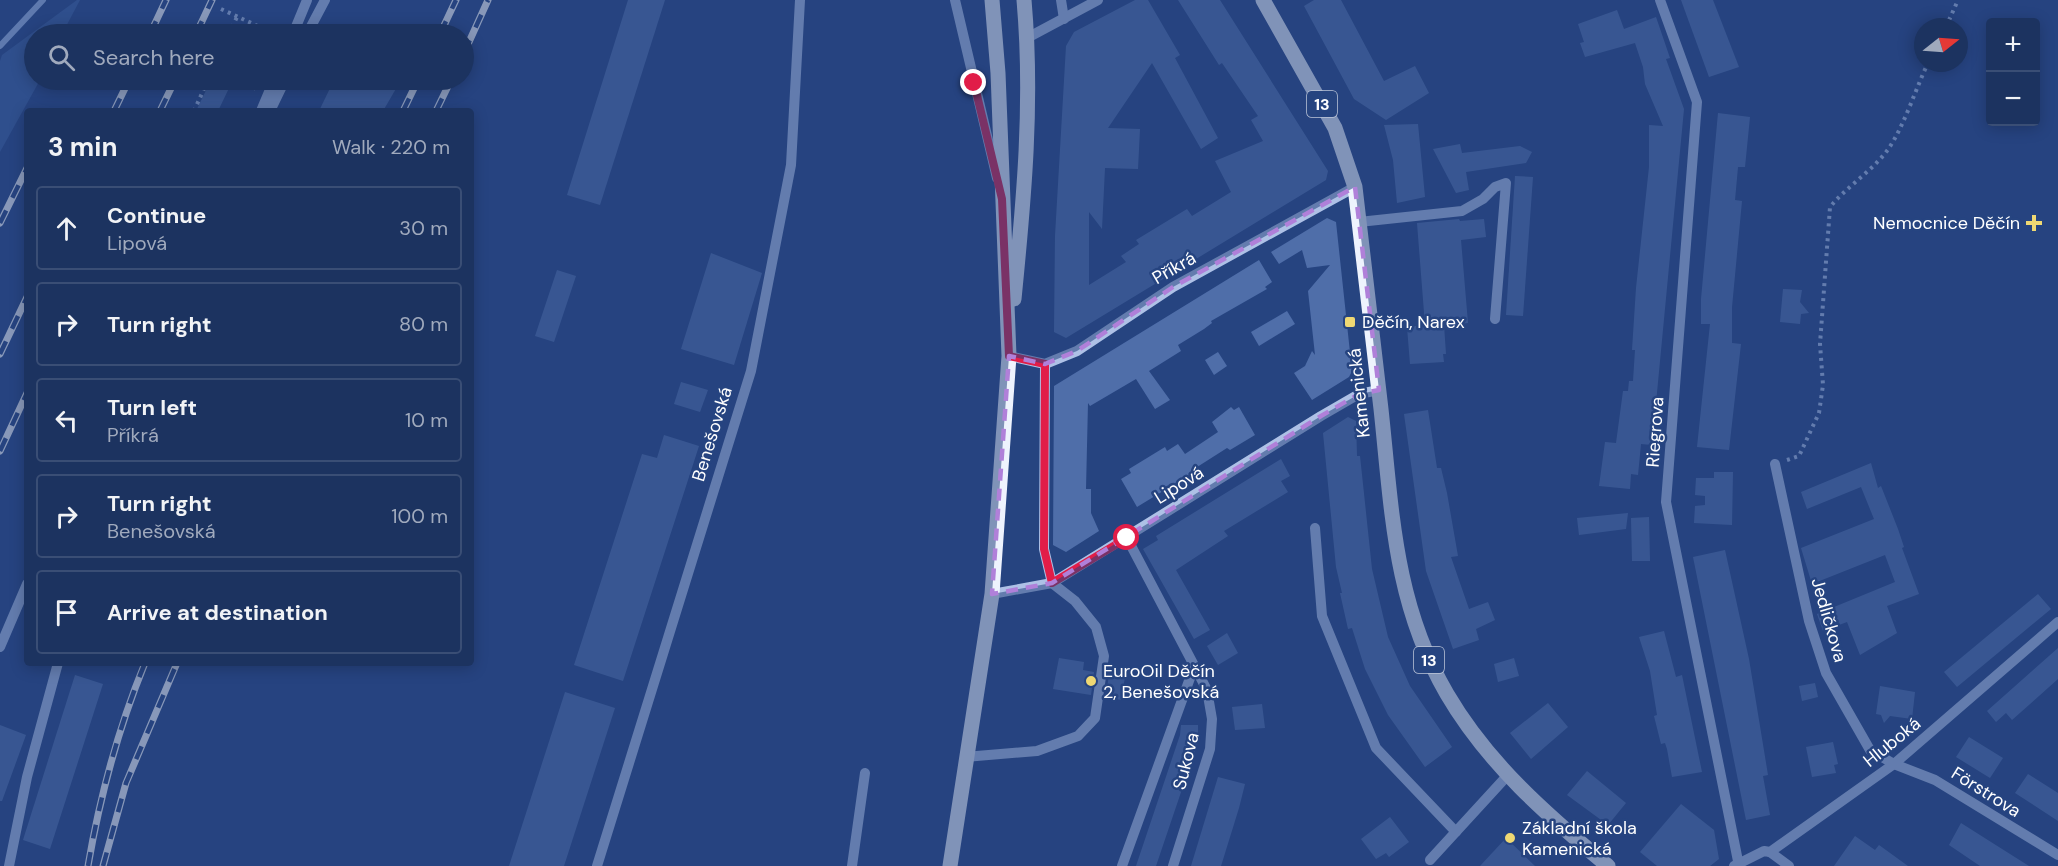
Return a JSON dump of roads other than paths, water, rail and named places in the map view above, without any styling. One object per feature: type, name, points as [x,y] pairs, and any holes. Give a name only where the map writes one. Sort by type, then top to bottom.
[{"type":"main road","points":[[992,0],[998,73],[1009,356]]},
{"type":"main road","points":[[950,866],[965,757],[992,594],[1009,356],[1027,162],[1028,38],[1024,0]]},
{"type":"main road","name":"13","points":[[1252,0],[1278,24]]},
{"type":"main road","name":"Kamenická","points":[[1263,0],[1335,128],[1355,187],[1399,566],[1409,610],[1423,649],[1447,695],[1477,739],[1507,776],[1552,819],[1608,866]]},
{"type":"street","points":[[297,24],[307,0]]},
{"type":"street","points":[[313,24],[325,0]]},
{"type":"street","name":"Benešovská","points":[[597,866],[752,371],[791,165],[800,0]]},
{"type":"street","points":[[955,0],[1002,199]]},
{"type":"street","points":[[1061,0],[1064,19]]},
{"type":"street","points":[[1028,38],[1098,0]]},
{"type":"street","name":"Riegrova","points":[[1660,0],[1697,102],[1666,502],[1737,865]]},
{"type":"street","points":[[262,108],[270,90]]},
{"type":"street","points":[[271,108],[280,90]]},
{"type":"street","points":[[1359,222],[1462,211],[1483,199],[1495,187],[1506,183],[1495,320]]},
{"type":"street","name":"Příkrá","points":[[1045,364],[1077,351],[1173,287],[1355,187]]},
{"type":"street","points":[[965,757],[1037,751],[1078,736],[1095,718],[1104,656],[1096,627],[1075,601],[1052,583],[1044,549],[1045,364],[1009,356]]},
{"type":"street","name":"Lipová","points":[[992,594],[1052,583],[1321,416],[1359,394],[1379,390]]},
{"type":"street","name":"Jedličkova","points":[[1775,464],[1809,621],[1826,672],[1870,750],[1894,764]]},
{"type":"street","points":[[1315,528],[1322,616],[1376,748],[1456,832]]},
{"type":"street","name":"Sukova","points":[[1127,538],[1207,690],[1212,719],[1210,749],[1173,866]]},
{"type":"street","points":[[0,648],[24,591]]},
{"type":"street","name":"Hluboká","points":[[1737,865],[1770,852],[1894,764],[2058,622]]},
{"type":"street","points":[[9,866],[27,777],[57,666]]},
{"type":"street","points":[[1122,866],[1194,667]]},
{"type":"street","name":"Förstrova","points":[[1894,764],[1935,780],[2058,855]]},
{"type":"street","points":[[852,866],[865,773]]},
{"type":"street","points":[[1430,860],[1507,776]]},
{"type":"street","points":[[1770,852],[1789,866]]},
{"type":"waterway","points":[[0,46],[43,0]]},
{"type":"railway","points":[[155,24],[166,0]]},
{"type":"railway","points":[[201,24],[212,0]]},
{"type":"railway","points":[[445,24],[456,0]]},
{"type":"railway","points":[[474,31],[488,0]]},
{"type":"railway","points":[[115,108],[124,90]]},
{"type":"railway","points":[[161,108],[170,90]]},
{"type":"railway","points":[[404,108],[413,90]]},
{"type":"railway","points":[[437,108],[446,90]]},
{"type":"railway","points":[[0,223],[24,174]]},
{"type":"railway","points":[[0,354],[24,303]]},
{"type":"railway","points":[[0,451],[24,399]]},
{"type":"railway","points":[[88,866],[111,763],[126,713],[144,666]]},
{"type":"railway","points":[[103,866],[126,783],[176,666]]},
{"type":"place","name":"Nemocnice Děčín","points":[[2034,223]]},
{"type":"place","name":"Děčín, Narex","points":[[1350,322]]},
{"type":"place","name":"EuroOil Děčín 2, Benešovská","points":[[1091,681]]},
{"type":"place","name":"Základní škola Kamenická","points":[[1510,838]]}]
